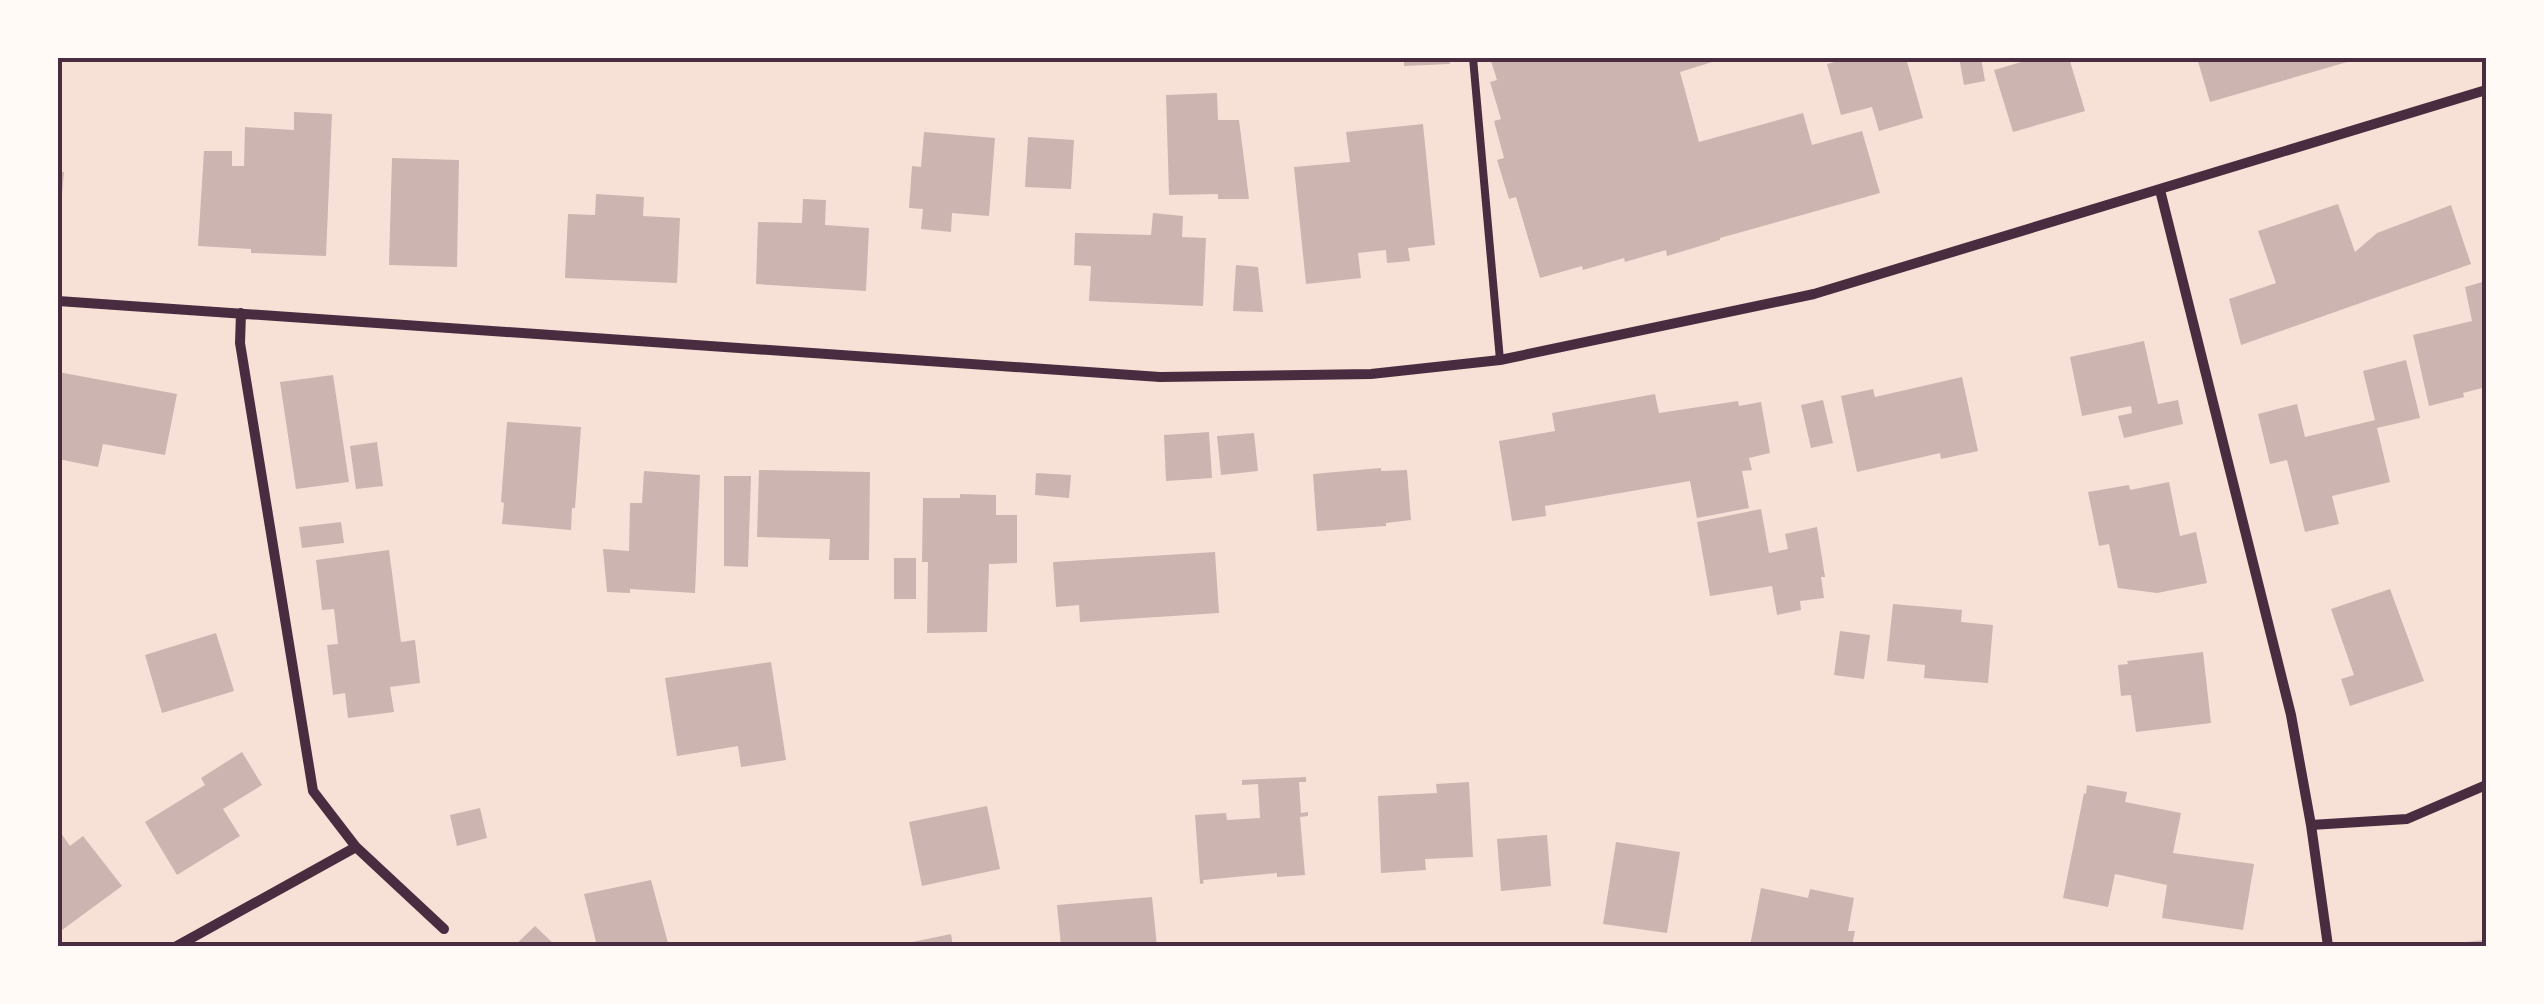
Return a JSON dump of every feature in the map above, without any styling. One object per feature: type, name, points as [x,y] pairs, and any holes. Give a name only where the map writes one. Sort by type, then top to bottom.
[{"type":"street","points":[[58,302],[1160,377],[1371,374],[1500,360],[1814,294],[2486,90]]},
{"type":"street","points":[[2160,190],[2292,715],[2328,946]]},
{"type":"street","points":[[241,313],[240,343],[314,791],[356,846],[444,929]]},
{"type":"street","points":[[2311,825],[2408,818],[2486,785]]},
{"type":"street","points":[[177,946],[356,846]]},
{"type":"lane","points":[[1474,58],[1500,360]]},
{"type":"building","points":[[1404,58],[1449,58],[1450,64],[1404,66]]},
{"type":"building","points":[[1490,58],[1725,58],[1680,72],[1699,142],[1803,113],[1812,145],[1862,131],[1880,193],[1667,256],[1666,250],[1540,278],[1516,197],[1509,199],[1497,160],[1504,158],[1494,121],[1501,119],[1490,82],[1497,80]]},
{"type":"building","points":[[1850,58],[1906,58],[1923,118],[1879,131],[1872,107],[1841,115],[1827,64]]},
{"type":"building","points":[[1959,58],[1981,58],[1985,81],[1964,85]]},
{"type":"building","points":[[2035,58],[2069,58],[2085,111],[2013,132],[1994,70]]},
{"type":"building","points":[[2197,58],[2361,58],[2210,102]]},
{"type":"building","points":[[1217,93],[1218,120],[1239,120],[1249,199],[1218,199],[1218,194],[1169,195],[1166,95]]},
{"type":"building","points":[[294,112],[332,114],[326,256],[198,246],[204,151],[232,151],[232,166],[244,166],[245,127],[294,130]]},
{"type":"building","points":[[1423,124],[1435,245],[1408,248],[1410,261],[1387,263],[1386,250],[1358,253],[1361,278],[1306,284],[1294,167],[1350,162],[1346,132]]},
{"type":"building","points":[[924,132],[995,138],[989,216],[952,213],[951,232],[921,229],[923,209],[909,208],[912,166],[921,167]]},
{"type":"building","points":[[1028,137],[1074,140],[1071,189],[1025,187]]},
{"type":"building","points":[[392,158],[459,160],[457,267],[389,265]]},
{"type":"building","points":[[58,172],[64,172],[60,218],[58,218]]},
{"type":"building","points":[[596,194],[644,197],[643,216],[680,218],[677,283],[565,278],[568,214],[595,215]]},
{"type":"building","points":[[803,199],[826,200],[825,225],[869,228],[866,291],[756,284],[758,222],[802,223]]},
{"type":"building","points":[[2338,204],[2355,252],[2377,233],[2451,205],[2471,264],[2241,345],[2229,299],[2276,283],[2258,231]]},
{"type":"building","points":[[1153,213],[1183,216],[1182,237],[1206,238],[1203,306],[1089,301],[1091,266],[1074,265],[1075,233],[1151,235]]},
{"type":"building","points":[[1236,265],[1258,267],[1263,312],[1233,311]]},
{"type":"building","points":[[2486,281],[2486,387],[2429,406],[2413,335],[2472,321],[2465,287]]},
{"type":"building","points":[[2144,341],[2158,404],[2178,400],[2183,424],[2124,438],[2118,416],[2132,413],[2131,406],[2082,416],[2070,357]]},
{"type":"building","points":[[2406,360],[2420,418],[2377,428],[2390,482],[2332,496],[2339,524],[2305,532],[2287,460],[2270,464],[2258,414],[2297,404],[2305,437],[2375,420],[2363,371]]},
{"type":"building","points":[[58,372],[177,394],[165,455],[103,444],[98,467],[58,459]]},
{"type":"building","points":[[333,375],[349,482],[296,489],[280,382]]},
{"type":"building","points":[[1962,377],[1978,451],[1941,459],[1940,453],[1857,472],[1841,396],[1873,389],[1875,397]]},
{"type":"building","points":[[1655,394],[1659,413],[1738,401],[1739,406],[1761,402],[1770,453],[1749,458],[1752,470],[1742,471],[1749,508],[1697,518],[1690,481],[1545,506],[1546,516],[1512,521],[1499,441],[1555,431],[1552,413]]},
{"type":"building","points":[[1823,400],[1833,443],[1811,448],[1801,405]]},
{"type":"building","points":[[507,422],[581,427],[571,530],[502,524]]},
{"type":"building","points":[[1209,432],[1212,478],[1166,481],[1164,435]]},
{"type":"building","points":[[1254,433],[1258,471],[1221,475],[1217,436]]},
{"type":"building","points":[[377,442],[383,486],[356,489],[350,446]]},
{"type":"building","points":[[1381,468],[1407,470],[1411,520],[1386,526],[1317,531],[1313,474]]},
{"type":"building","points":[[759,470],[870,472],[869,560],[829,560],[830,539],[757,537]]},
{"type":"building","points":[[644,471],[700,475],[695,593],[630,589],[630,593],[607,592],[603,549],[629,551],[630,503],[642,503]]},
{"type":"building","points":[[1036,473],[1071,475],[1069,498],[1035,495]]},
{"type":"building","points":[[724,476],[751,476],[748,567],[724,566]]},
{"type":"building","points":[[2169,482],[2180,536],[2196,532],[2207,583],[2157,593],[2118,588],[2109,544],[2099,546],[2088,492],[2129,485],[2130,490]]},
{"type":"building","points":[[960,494],[996,495],[996,515],[1017,515],[1017,563],[989,564],[987,632],[927,633],[928,562],[922,562],[923,498],[960,498]]},
{"type":"building","points":[[1761,509],[1769,553],[1788,549],[1785,534],[1817,527],[1825,577],[1821,577],[1824,598],[1800,601],[1801,610],[1777,615],[1772,586],[1710,596],[1697,522]]},
{"type":"building","points":[[341,522],[344,543],[302,548],[299,527]]},
{"type":"building","points":[[389,550],[401,642],[415,640],[420,683],[390,687],[394,712],[348,718],[345,693],[333,695],[327,645],[338,644],[334,609],[322,610],[316,560]]},
{"type":"building","points":[[1215,552],[1219,613],[1080,622],[1079,605],[1056,607],[1053,562]]},
{"type":"building","points":[[894,558],[916,558],[916,599],[894,599]]},
{"type":"building","points":[[2390,589],[2424,681],[2350,706],[2341,679],[2354,675],[2331,609]]},
{"type":"building","points":[[1893,604],[1962,610],[1961,622],[1993,625],[1988,683],[1924,678],[1925,665],[1887,661]]},
{"type":"building","points":[[1840,631],[1870,635],[1864,679],[1834,675]]},
{"type":"building","points":[[216,633],[234,691],[162,713],[145,655]]},
{"type":"building","points":[[2203,652],[2211,723],[2136,732],[2131,695],[2121,696],[2118,665]]},
{"type":"building","points":[[771,662],[786,760],[741,767],[738,746],[677,756],[665,678]]},
{"type":"building","points":[[242,752],[262,785],[223,809],[240,836],[177,875],[145,822],[205,785],[201,778]]},
{"type":"building","points":[[1306,777],[1306,782],[1299,782],[1301,813],[1308,812],[1308,816],[1300,817],[1305,875],[1277,877],[1277,873],[1203,880],[1200,884],[1195,815],[1226,813],[1227,820],[1260,818],[1258,784],[1242,785],[1242,780]]},
{"type":"building","points":[[1469,782],[1473,857],[1425,859],[1426,870],[1381,873],[1378,796],[1437,793],[1436,784]]},
{"type":"building","points":[[2087,785],[2127,792],[2125,802],[2181,813],[2173,853],[2254,864],[2243,930],[2162,918],[2167,885],[2115,874],[2108,907],[2063,898]]},
{"type":"building","points":[[987,806],[1000,869],[922,886],[909,822]]},
{"type":"building","points":[[480,808],[487,838],[457,846],[450,815]]},
{"type":"building","points":[[58,829],[70,846],[83,836],[122,886],[58,933]]},
{"type":"building","points":[[1547,835],[1551,886],[1501,891],[1497,839]]},
{"type":"building","points":[[1616,842],[1680,852],[1667,933],[1603,924]]},
{"type":"building","points":[[651,880],[668,943],[597,946],[584,894]]},
{"type":"building","points":[[1761,888],[1808,898],[1810,889],[1854,898],[1848,931],[1855,931],[1852,946],[1750,946]]},
{"type":"building","points":[[1152,897],[1157,946],[1061,946],[1057,905]]},
{"type":"building","points":[[535,926],[556,946],[514,946]]},
{"type":"building","points":[[951,934],[953,946],[898,946],[898,945]]},
{"type":"building","points":[[2485,940],[2486,946],[2448,946],[2448,944]]}]
